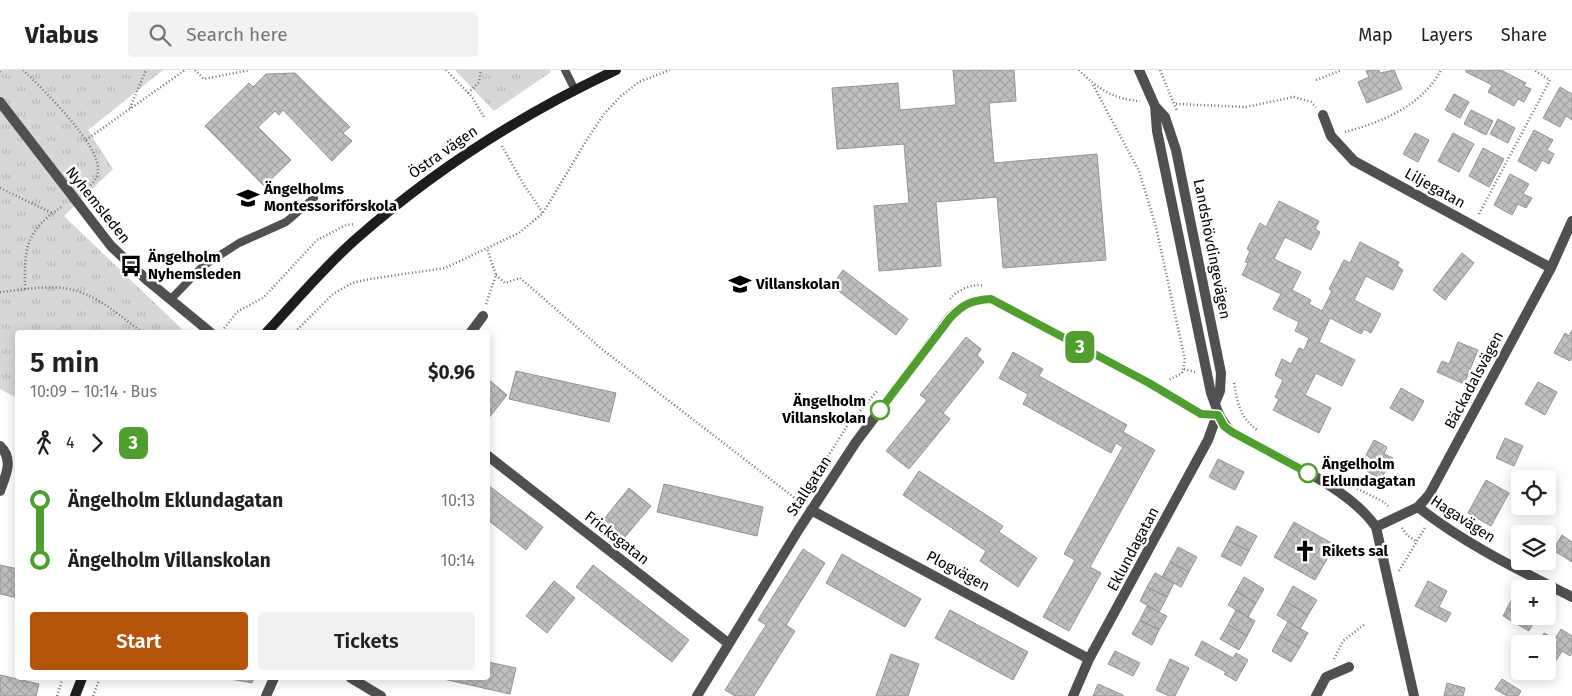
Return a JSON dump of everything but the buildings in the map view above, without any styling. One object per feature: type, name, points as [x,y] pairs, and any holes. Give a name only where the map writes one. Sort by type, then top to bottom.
[{"type":"main road","name":"Östra vägen","points":[[269,330],[354,240],[398,203],[494,135],[575,90],[616,70]]},
{"type":"main road","points":[[75,696],[81,680]]},
{"type":"street","name":"Landshövdingevägen","points":[[1139,70],[1155,106],[1165,117],[1176,150],[1221,373],[1220,391],[1215,403]]},
{"type":"street","name":"Nyhemsleden","points":[[0,102],[105,240],[131,266],[208,330]]},
{"type":"street","name":"Landshövdingevägen","points":[[1155,106],[1157,131],[1180,244],[1211,393],[1218,415],[1224,426],[1232,432],[1308,473],[1367,514],[1376,527],[1414,696]]},
{"type":"street","name":"Liljegatan","points":[[1323,116],[1331,136],[1354,161],[1551,268]]},
{"type":"street","name":"Bäckadalsvägen","points":[[1376,527],[1418,508],[1429,495],[1551,268],[1572,221]]},
{"type":"street","name":"Stallgatan","points":[[697,696],[728,643],[861,436],[950,318],[962,305],[976,300],[991,299],[1149,383],[1201,414],[1218,415]]},
{"type":"street","points":[[472,330],[483,316]]},
{"type":"street","name":"Eklundagatan","points":[[1073,696],[1090,659],[1199,458],[1218,415]]},
{"type":"street","points":[[0,446],[7,455],[9,466],[0,491]]},
{"type":"street","name":"Fricksgatan","points":[[490,458],[728,643]]},
{"type":"street","name":"Hagavägen","points":[[1418,508],[1444,527],[1485,552],[1572,597]]},
{"type":"street","name":"Plogvägen","points":[[812,510],[1090,659]]},
{"type":"street","points":[[1316,696],[1326,677],[1349,667]]},
{"type":"street","points":[[266,696],[273,680]]},
{"type":"street","points":[[354,680],[381,696]]},
{"type":"lane","points":[[565,70],[575,90]]},
{"type":"lane","points":[[170,300],[203,266],[239,243],[286,222],[314,198]]},
{"type":"path","points":[[23,70],[56,103],[86,140],[98,162],[99,169],[96,180],[82,192]]},
{"type":"path","points":[[129,110],[146,70]]},
{"type":"path","points":[[86,140],[185,70]]},
{"type":"path","points":[[195,70],[204,79],[250,70]]},
{"type":"path","points":[[446,70],[468,93],[484,116]]},
{"type":"path","points":[[468,93],[479,82],[482,70]]},
{"type":"path","points":[[297,330],[333,294],[352,284],[370,279],[445,268],[519,233],[543,213],[604,114],[630,88],[670,70]]},
{"type":"path","points":[[1079,70],[1105,93],[1124,100],[1140,101]]},
{"type":"path","points":[[1160,70],[1178,112]]},
{"type":"path","points":[[1316,80],[1342,70]]},
{"type":"path","points":[[1331,136],[1374,124],[1413,103],[1433,85],[1441,70]]},
{"type":"path","points":[[1473,226],[1550,80],[1534,70]]},
{"type":"path","points":[[1175,104],[1246,107],[1294,97],[1312,102],[1323,116]]},
{"type":"path","points":[[500,144],[543,213]]},
{"type":"path","points":[[0,188],[52,213]]},
{"type":"path","points":[[25,289],[25,258],[28,242],[34,230],[52,213],[63,206]]},
{"type":"path","points":[[487,249],[496,275],[505,283],[520,278],[603,350],[812,510]]},
{"type":"path","points":[[483,316],[496,275]]},
{"type":"path","points":[[0,292],[57,288],[82,293],[102,303],[139,330]]},
{"type":"path","points":[[1232,376],[1237,402],[1244,420],[1263,435]]},
{"type":"path","points":[[1349,484],[1384,502],[1393,511],[1407,535],[1417,542]]},
{"type":"path","points":[[1326,677],[1343,641],[1365,624]]},
{"type":"path","points":[[57,696],[62,680]]},
{"type":"path","points":[[93,696],[99,680]]},
{"type":"green space","points":[[0,70],[163,70],[88,130],[113,169],[64,216],[183,330],[15,330],[15,397],[0,389]]},
{"type":"green space","points":[[455,70],[550,70],[551,72],[494,111]]},
{"type":"bus line","name":"3","points":[[880,410],[962,305],[976,300],[991,299],[1149,383],[1201,414],[1209,416],[1218,415],[1224,426],[1232,432],[1308,473]]},
{"type":"place","name":"Ängelholms Montessoriförskola","points":[[248,198]]},
{"type":"place","name":"Ängelholm Nyhemsleden","points":[[131,266]]},
{"type":"place","name":"Villanskolan","points":[[740,284]]},
{"type":"place","name":"Ängelholm Villanskolan","points":[[880,410]]},
{"type":"place","name":"Ängelholm Eklundagatan","points":[[1308,473]]},
{"type":"place","name":"Rikets sal","points":[[1305,551]]}]
